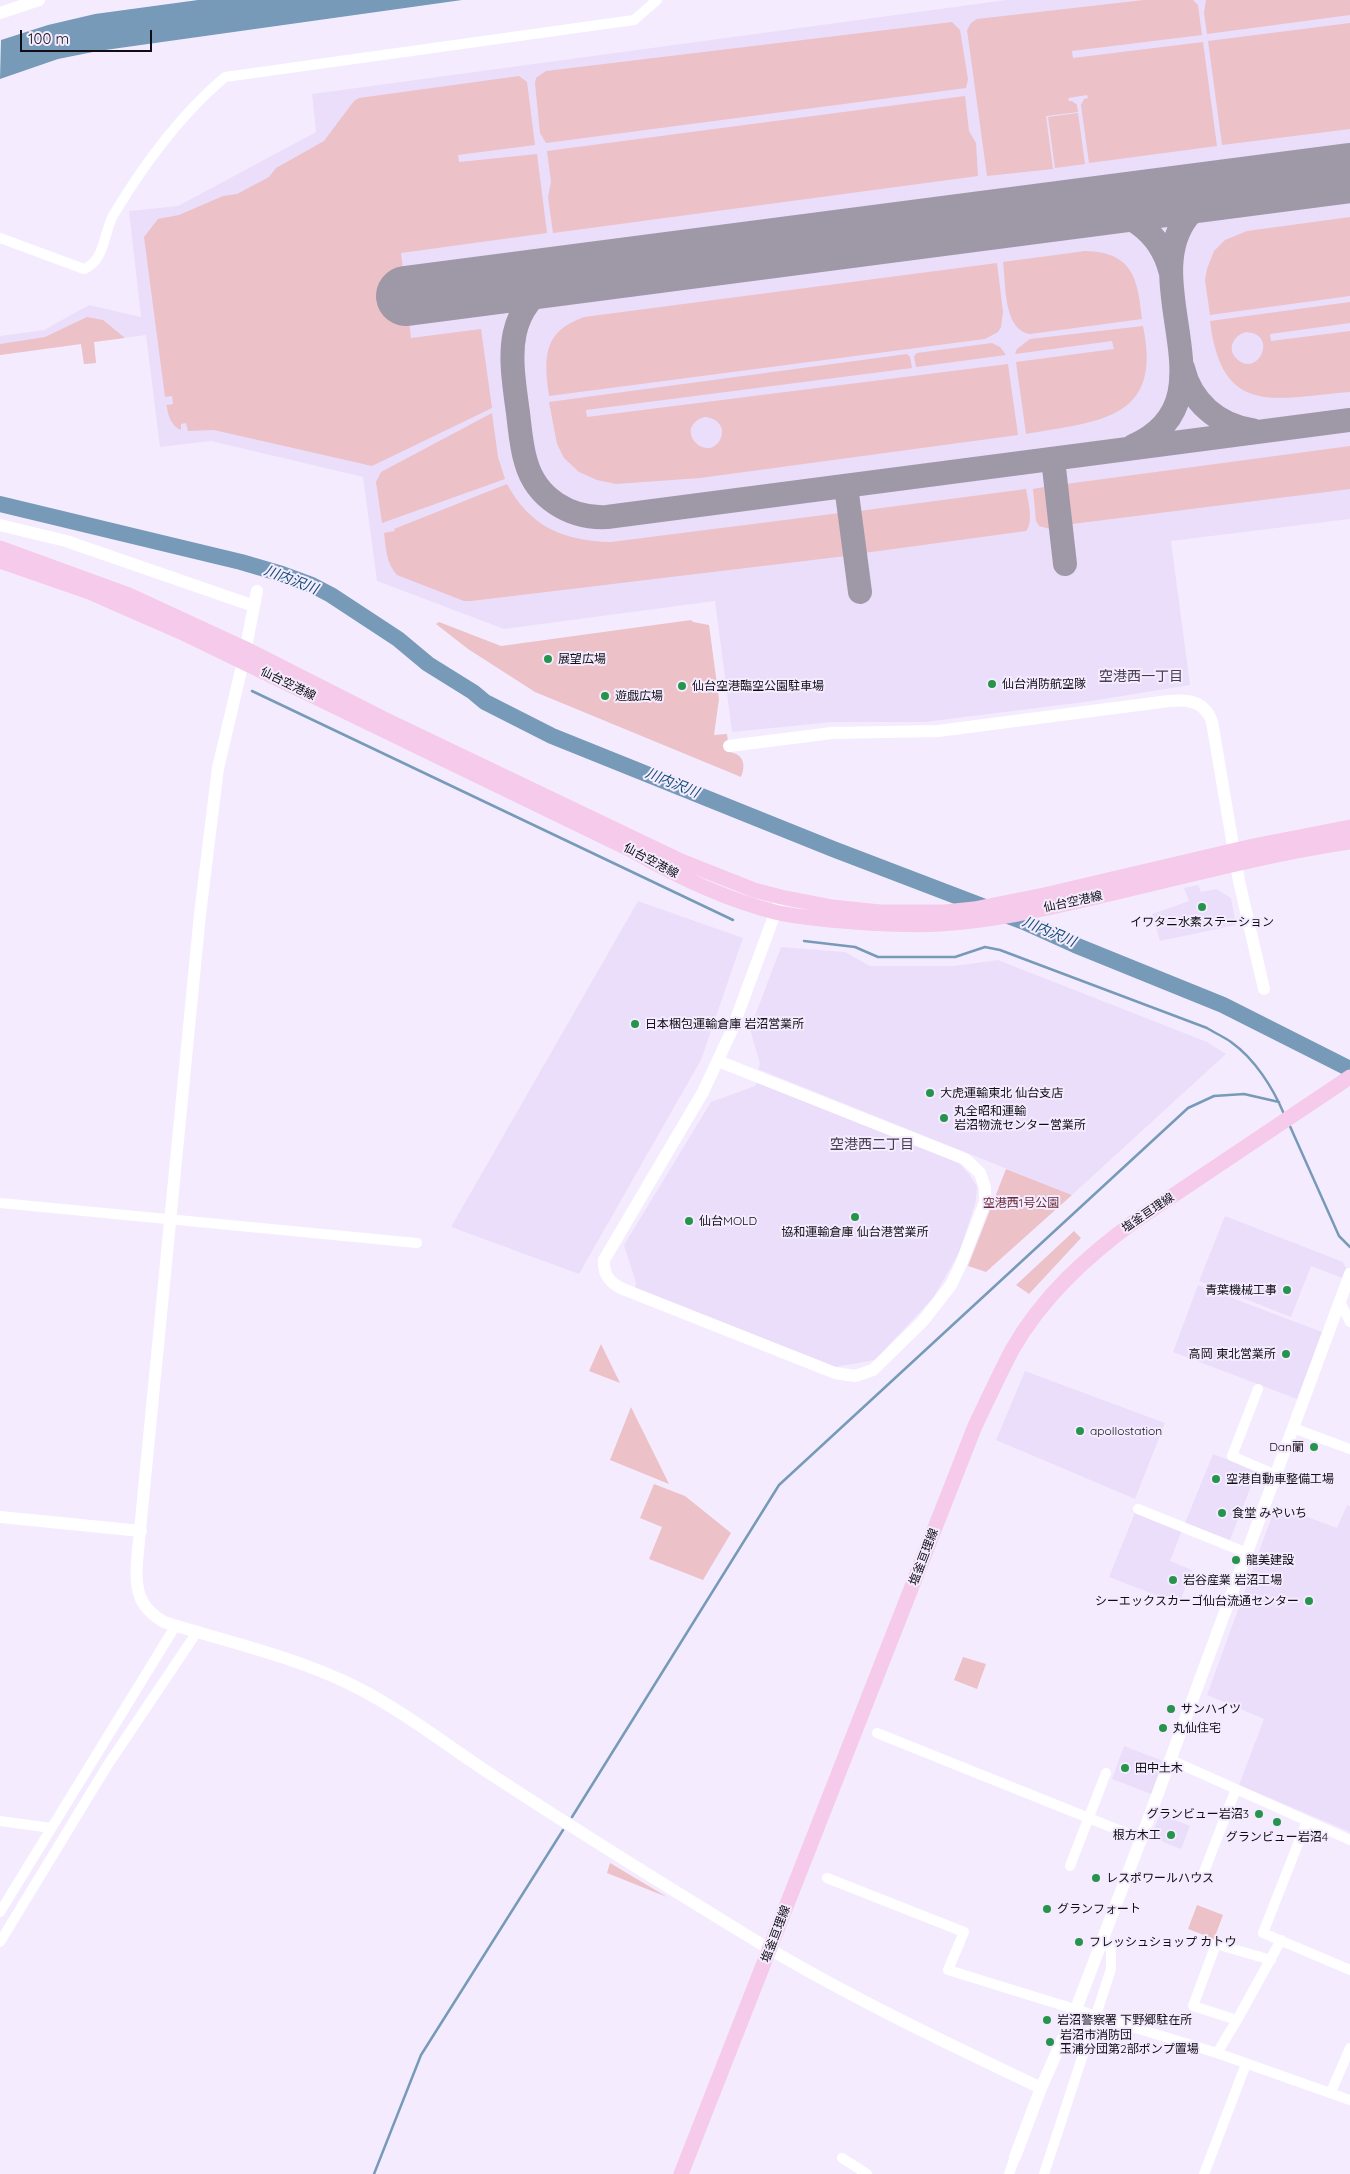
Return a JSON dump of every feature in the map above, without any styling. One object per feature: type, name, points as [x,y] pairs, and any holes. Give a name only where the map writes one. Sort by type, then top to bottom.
[{"type":"main road","name":"仙台空港線","points":[[0,548],[129,595],[617,843],[670,872],[716,892],[775,912],[824,920],[894,924],[940,924],[982,919],[1062,904],[1350,827]]},
{"type":"main road","name":"仙台空港線","points":[[0,561],[89,592],[245,655],[384,719],[681,861],[754,890],[781,897],[832,907],[880,912],[974,909],[1235,858],[1350,842]]},
{"type":"main road","name":"塩釜亘理線","points":[[681,2174],[975,1426],[1013,1349],[1044,1304],[1076,1268],[1102,1245],[1350,1077]]},
{"type":"street","points":[[0,13],[39,0]]},
{"type":"street","points":[[0,238],[84,269],[91,266],[98,257],[112,216],[137,178],[173,129],[206,92],[225,77],[634,20],[657,0]]},
{"type":"street","points":[[0,525],[66,541],[254,606]]},
{"type":"street","points":[[257,591],[245,655],[218,768],[200,914],[136,1579],[139,1596],[153,1616],[176,1626],[271,1652],[356,1687],[574,1828],[770,1949],[898,2020],[1041,2088]]},
{"type":"street","points":[[729,746],[832,733],[938,731],[1169,701],[1191,701],[1204,708],[1212,722],[1235,858],[1264,989]]},
{"type":"street","points":[[718,1061],[965,1159],[980,1173],[985,1188],[985,1202],[965,1256],[951,1285],[923,1320],[881,1363],[866,1373],[855,1376],[835,1373],[623,1289],[610,1282],[605,1273],[604,1260],[704,1092],[718,1061],[732,1030],[781,897]]},
{"type":"street","points":[[0,1203],[417,1244]]},
{"type":"street","points":[[1009,2174],[1041,2088],[1076,2009],[1171,1760],[1350,1274]]},
{"type":"street","points":[[1340,1302],[1350,1322]]},
{"type":"street","points":[[1258,1389],[1232,1456],[1276,1475]]},
{"type":"street","points":[[1294,1428],[1350,1449]]},
{"type":"street","points":[[1138,1509],[1247,1552]]},
{"type":"street","points":[[0,1516],[142,1531]]},
{"type":"street","points":[[0,1912],[176,1626]]},
{"type":"street","points":[[0,1942],[107,1766],[193,1638],[195,1630]]},
{"type":"street","points":[[877,1733],[1141,1839]]},
{"type":"street","points":[[1171,1760],[1350,1840]]},
{"type":"street","points":[[1070,1866],[1106,1773]]},
{"type":"street","points":[[1204,1872],[1236,1789]]},
{"type":"street","points":[[0,1821],[51,1828]]},
{"type":"street","points":[[1307,1821],[1263,1932],[1350,1970]]},
{"type":"street","points":[[827,1878],[964,1932],[948,1970],[1217,2053],[1350,2100]]},
{"type":"street","points":[[1044,2174],[1097,2016],[1111,1968],[1111,1950],[1103,1939]]},
{"type":"street","points":[[1217,2053],[1281,1940]]},
{"type":"street","points":[[1237,2020],[1193,2006],[1216,1944],[1271,1960]]},
{"type":"street","points":[[1331,2092],[1350,2048]]},
{"type":"street","points":[[1204,2174],[1246,2064]]},
{"type":"street","points":[[842,2158],[867,2174]]},
{"type":"shaded area","points":[[1006,0],[1350,0],[1350,519],[1171,541],[1190,685],[1085,702],[925,722],[832,722],[732,732],[715,601],[504,629],[377,581],[363,477],[211,441],[160,447],[146,335],[94,342],[96,363],[84,364],[81,344],[0,355],[0,336],[44,330],[89,305],[141,317],[129,211],[178,206],[316,132],[312,94]]},
{"type":"shaded area","name":"イワタニ水素ステーション","points":[[1198,885],[1201,892],[1216,889],[1231,898],[1236,925],[1160,941],[1152,914],[1189,901],[1184,888]]},
{"type":"shaded area","points":[[638,901],[743,938],[701,1060],[579,1274],[451,1227]]},
{"type":"shaded area","points":[[781,947],[845,952],[870,966],[954,966],[998,960],[1207,1042],[1226,1054],[1072,1195],[758,1069],[760,1064],[750,1029]]},
{"type":"shaded area","points":[[757,1082],[959,1163],[977,1186],[976,1201],[959,1253],[933,1298],[875,1360],[835,1367],[635,1288],[636,1283],[624,1245],[711,1102],[755,1086]]},
{"type":"shaded area","points":[[1225,1216],[1343,1262],[1346,1268],[1342,1278],[1311,1266],[1291,1317],[1199,1281]]},
{"type":"shaded area","points":[[1198,1285],[1322,1332],[1297,1399],[1173,1352]]},
{"type":"shaded area","name":"apollostation","points":[[1025,1371],[1165,1423],[1135,1499],[996,1440]]},
{"type":"shaded area","points":[[1213,1454],[1257,1471],[1230,1540],[1185,1523]]},
{"type":"shaded area","points":[[1276,1505],[1337,1528],[1347,1505],[1350,1506],[1350,1832],[1239,1785],[1264,1719],[1207,1695]]},
{"type":"shaded area","points":[[1136,1510],[1183,1528],[1170,1561],[1192,1570],[1179,1604],[1109,1577]]},
{"type":"shaded area","points":[[1124,1746],[1166,1762],[1154,1795],[1112,1779]]},
{"type":"shaded area","points":[[1160,1814],[1190,1826],[1181,1849],[1151,1837]]},
{"type":"green space","points":[[1144,0],[1193,0],[1198,5],[1202,35],[1072,51],[1073,58],[1203,42],[1217,146],[1089,163],[1081,105],[1084,99],[1088,98],[1087,95],[1068,98],[1069,101],[1077,105],[1078,112],[1046,116],[1053,169],[987,176],[967,30],[971,23],[977,19]]},
{"type":"green space","points":[[1206,0],[1350,0],[1350,15],[1207,34],[1204,13]]},
{"type":"green space","points":[[952,22],[960,30],[968,79],[966,88],[546,143],[540,133],[535,83],[536,78],[546,71]]},
{"type":"green space","points":[[1350,23],[1350,129],[1222,145],[1208,41]]},
{"type":"green space","points":[[519,76],[527,82],[535,145],[458,155],[459,162],[537,154],[547,233],[401,253],[411,338],[481,329],[492,408],[372,466],[214,430],[188,431],[186,423],[181,424],[181,430],[175,426],[169,418],[166,405],[173,404],[172,396],[165,397],[144,237],[158,219],[179,215],[223,196],[237,194],[269,177],[276,168],[324,141],[354,101],[359,98]]},
{"type":"green space","points":[[965,96],[969,131],[976,143],[978,176],[553,233],[548,197],[551,182],[547,151]]},
{"type":"green space","points":[[1078,113],[1085,164],[1055,168],[1048,117]]},
{"type":"green space","points":[[1350,217],[1350,296],[1210,315],[1205,280],[1207,269],[1214,251],[1225,240],[1247,231]]},
{"type":"green space","points":[[1085,251],[1114,256],[1130,270],[1138,292],[1142,319],[1030,334],[1021,331],[1010,315],[1007,304],[1003,262]]},
{"type":"green space","points":[[997,263],[1003,312],[1001,327],[998,332],[985,339],[549,396],[546,370],[549,348],[560,330],[584,317]]},
{"type":"green space","points":[[1350,302],[1350,323],[1270,334],[1271,341],[1350,331],[1350,392],[1275,398],[1256,395],[1240,388],[1226,374],[1216,352],[1210,321]],"holes":[[[1246,332],[1256,335],[1262,340],[1262,354],[1258,360],[1245,364],[1234,355],[1232,351],[1233,343],[1238,336]]]},
{"type":"green space","points":[[87,317],[103,320],[125,338],[94,342],[96,363],[84,364],[81,344],[0,355],[0,344],[45,337]]},
{"type":"green space","points":[[1143,326],[1147,357],[1143,381],[1134,398],[1119,411],[1100,419],[1026,434],[1016,362],[1114,349],[1112,341],[1015,354],[1017,349],[1030,339]]},
{"type":"green space","points":[[992,343],[1000,347],[1006,355],[916,367],[914,356],[917,353]]},
{"type":"green space","points":[[907,354],[910,357],[912,368],[586,410],[587,417],[1008,364],[1018,435],[700,478],[616,484],[597,480],[579,472],[564,458],[557,444],[549,402]],"holes":[[[708,417],[719,424],[722,435],[714,446],[707,448],[695,442],[691,435],[691,429],[695,422]]]},
{"type":"green space","points":[[492,413],[498,457],[505,479],[382,523],[376,482],[381,472]]},
{"type":"green space","points":[[1350,446],[1350,489],[1072,524],[1066,484]]},
{"type":"green space","points":[[507,484],[526,511],[550,529],[578,539],[594,541],[611,542],[840,513],[846,556],[471,601],[464,601],[397,575],[393,570],[386,550],[384,533],[395,531],[394,529]]},
{"type":"green space","points":[[1044,487],[1050,529],[1039,526],[1036,521],[1033,489]]},
{"type":"green space","points":[[1026,489],[1030,522],[1026,531],[864,553],[859,511]]},
{"type":"green space","points":[[691,620],[709,625],[719,699],[714,735],[727,734],[729,752],[738,755],[743,764],[741,777],[535,692],[468,649],[436,624],[439,622],[501,646]]},
{"type":"green space","name":"空港西1号公園","points":[[1006,1169],[1072,1195],[986,1272],[968,1266]]},
{"type":"green space","points":[[1074,1231],[1081,1238],[1029,1294],[1016,1285]]},
{"type":"green space","points":[[601,1344],[620,1383],[589,1371]]},
{"type":"green space","points":[[631,1407],[669,1484],[610,1460]]},
{"type":"green space","points":[[654,1484],[685,1496],[731,1533],[703,1580],[649,1559],[662,1527],[640,1518]]},
{"type":"green space","points":[[963,1657],[986,1664],[977,1689],[954,1680]]},
{"type":"green space","points":[[610,1863],[667,1897],[607,1873]]},
{"type":"green space","points":[[1197,1905],[1223,1915],[1214,1939],[1188,1929]]},
{"type":"water","points":[[198,0],[462,0],[98,51],[58,59],[0,79],[1,40],[48,25],[95,14]]},
{"type":"waterway","name":"川内沢川","points":[[0,504],[241,562],[312,585],[331,595],[398,639],[428,664],[473,692],[485,702],[552,736],[833,849],[1024,922],[1075,945],[1223,1005],[1350,1069]]},
{"type":"waterway","points":[[252,691],[733,920]]},
{"type":"waterway","points":[[804,941],[855,947],[878,957],[955,957],[985,947],[1000,950],[1207,1028],[1225,1038],[1240,1049],[1255,1065],[1269,1084],[1284,1114]]},
{"type":"waterway","points":[[572,1817],[779,1485],[1188,1108],[1214,1096],[1244,1094],[1279,1102]]},
{"type":"waterway","points":[[1289,1124],[1339,1236],[1350,1247]]},
{"type":"waterway","points":[[374,2174],[421,2055],[563,1830]]},
{"type":"taxiway","points":[[1133,446],[1163,426],[1177,401],[1181,371],[1171,274],[1174,244],[1188,216],[1199,205],[1218,194],[1240,187]]},
{"type":"taxiway","points":[[1089,207],[1117,212],[1140,225],[1159,244],[1170,270]]},
{"type":"taxiway","points":[[560,276],[541,289],[528,304],[519,319],[514,336],[512,353],[513,372],[522,444],[531,475],[546,496],[568,510],[593,517],[607,517],[1350,420]]},
{"type":"taxiway","points":[[1183,368],[1192,391],[1208,410],[1228,423],[1252,430]]},
{"type":"taxiway","points":[[1053,459],[1065,564]]},
{"type":"taxiway","points":[[846,486],[860,592]]},
{"type":"runway","points":[[406,296],[1350,173]]},
{"type":"place","name":"展望広場","points":[[548,659]]},
{"type":"place","name":"仙台消防航空隊","points":[[992,684]]},
{"type":"place","name":"仙台空港臨空公園駐車場","points":[[682,686]]},
{"type":"place","name":"遊戯広場","points":[[605,696]]},
{"type":"place","name":"イワタニ水素ステーション","points":[[1202,907]]},
{"type":"place","name":"日本梱包運輸倉庫 岩沼営業所","points":[[635,1024]]},
{"type":"place","name":"大虎運輸東北 仙台支店","points":[[930,1093]]},
{"type":"place","name":"丸全昭和運輸 岩沼物流センター営業所","points":[[944,1118]]},
{"type":"place","name":"協和運輸倉庫 仙台港営業所","points":[[855,1217]]},
{"type":"place","name":"仙台MOLD","points":[[689,1221]]},
{"type":"place","name":"青葉機械工事","points":[[1287,1290]]},
{"type":"place","name":"高岡 東北営業所","points":[[1286,1354]]},
{"type":"place","name":"apollostation","points":[[1080,1431]]},
{"type":"place","name":"Dan蘭","points":[[1314,1447]]},
{"type":"place","name":"空港自動車整備工場","points":[[1216,1479]]},
{"type":"place","name":"食堂 みやいち","points":[[1222,1513]]},
{"type":"place","name":"龍美建設","points":[[1236,1560]]},
{"type":"place","name":"岩谷産業 岩沼工場","points":[[1173,1580]]},
{"type":"place","name":"シーエックスカーゴ仙台流通センター","points":[[1309,1601]]},
{"type":"place","name":"サンハイツ","points":[[1171,1709]]},
{"type":"place","name":"丸仙住宅","points":[[1163,1728]]},
{"type":"place","name":"田中土木","points":[[1125,1768]]},
{"type":"place","name":"グランビュー岩沼3","points":[[1259,1814]]},
{"type":"place","name":"グランビュー岩沼4","points":[[1277,1822]]},
{"type":"place","name":"根方木工","points":[[1171,1835]]},
{"type":"place","name":"レスポワールハウス","points":[[1096,1878]]},
{"type":"place","name":"グランフォート","points":[[1047,1909]]},
{"type":"place","name":"フレッシュショップ カトウ","points":[[1079,1942]]},
{"type":"place","name":"岩沼警察署 下野郷駐在所","points":[[1047,2020]]},
{"type":"place","name":"岩沼市消防団 玉浦分団第2部ポンプ置場","points":[[1050,2042]]},
{"type":"district","name":"空港西一丁目","points":[[1141,677]]},
{"type":"district","name":"空港西二丁目","points":[[872,1145]]}]
